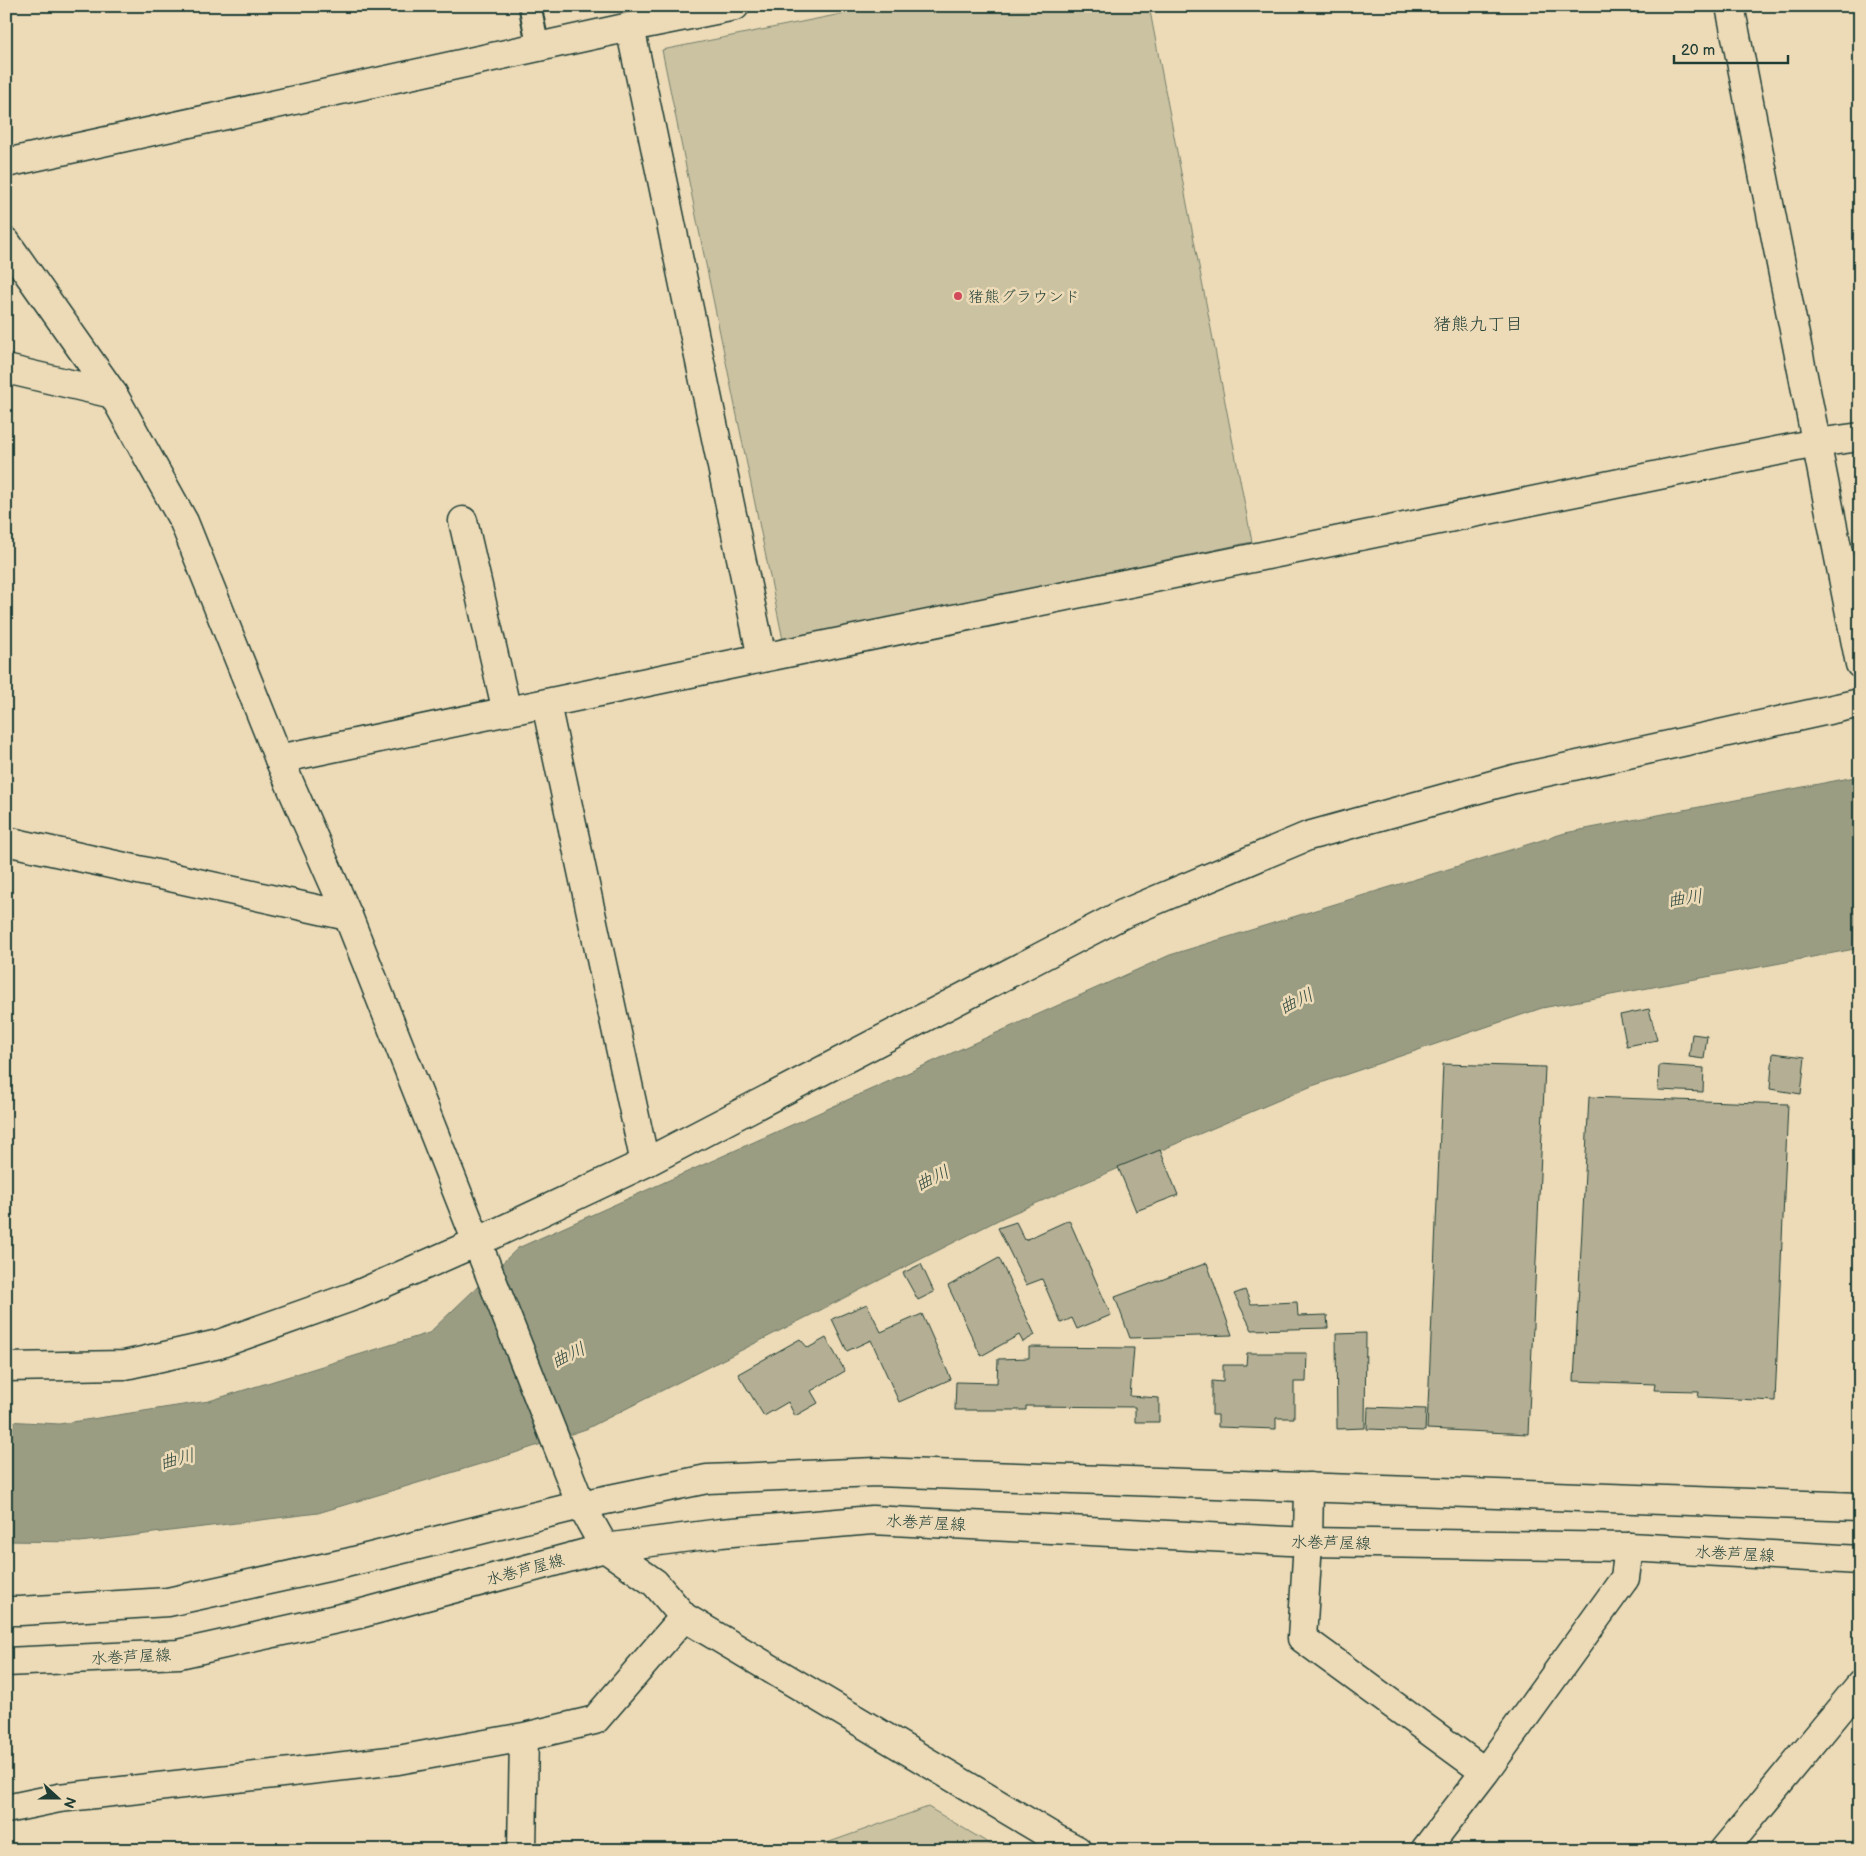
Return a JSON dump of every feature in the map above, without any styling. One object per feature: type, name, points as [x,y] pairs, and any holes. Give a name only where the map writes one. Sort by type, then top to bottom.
[{"type":"street","points":[[6,163],[734,6]]},
{"type":"street","points":[[1730,6],[1860,664]]},
{"type":"street","points":[[630,27],[762,658]]},
{"type":"street","points":[[6,242],[113,394],[184,522],[279,760],[348,916],[581,1506],[605,1548],[655,1583],[684,1617],[1076,1850]]},
{"type":"street","points":[[6,370],[113,394]]},
{"type":"street","points":[[279,760],[762,658],[1816,443],[1860,436]]},
{"type":"street","points":[[463,521],[507,712]]},
{"type":"street","points":[[6,1367],[125,1365],[219,1344],[480,1250],[1122,914],[1308,836],[1514,779],[1860,703]]},
{"type":"street","points":[[546,704],[645,1163]]},
{"type":"street","points":[[6,841],[348,916]]},
{"type":"street","points":[[6,1610],[20,1611],[168,1602],[346,1563],[581,1506],[707,1479],[876,1472],[1860,1507]]},
{"type":"street","points":[[1309,1487],[1308,1542],[1302,1638],[1485,1772]]},
{"type":"street","name":"水巻芦屋線","points":[[6,1662],[179,1654],[359,1614],[605,1548],[721,1533],[872,1520],[1308,1542],[1629,1547],[1860,1560]]},
{"type":"street","points":[[1425,1850],[1485,1772],[1624,1578],[1629,1547]]},
{"type":"street","points":[[6,1809],[59,1798],[398,1760],[524,1737],[595,1720],[684,1617]]},
{"type":"street","points":[[1724,1850],[1860,1685]]},
{"type":"street","points":[[522,1850],[524,1737]]},
{"type":"lane","points":[[530,6],[538,48]]},
{"type":"shaded area","name":"猪熊グラウンド","points":[[881,6],[1149,6],[1252,542],[783,640],[662,50]]},
{"type":"shaded area","points":[[928,1807],[1000,1850],[825,1850],[824,1844]]},
{"type":"water","name":"曲川","points":[[1860,776],[1860,948],[1542,1008],[1312,1086],[1004,1217],[586,1429],[497,1459],[318,1513],[80,1542],[6,1541],[6,1421],[59,1424],[209,1401],[429,1333],[518,1248],[1170,955],[1565,833]]},
{"type":"building","points":[[1649,1009],[1657,1040],[1627,1046],[1620,1015]]},
{"type":"building","points":[[1692,1034],[1707,1036],[1704,1059],[1689,1057]]},
{"type":"building","points":[[1773,1053],[1805,1057],[1801,1094],[1770,1089]]},
{"type":"building","points":[[1443,1064],[1545,1067],[1528,1434],[1427,1429]]},
{"type":"building","points":[[1659,1065],[1704,1068],[1703,1092],[1658,1090]]},
{"type":"building","points":[[1589,1097],[1788,1104],[1775,1401],[1698,1397],[1699,1391],[1654,1390],[1655,1384],[1574,1381]]},
{"type":"building","points":[[1160,1150],[1178,1195],[1136,1211],[1118,1167]]},
{"type":"building","points":[[1069,1220],[1111,1315],[1077,1329],[1072,1318],[1061,1323],[1042,1279],[1026,1285],[998,1228],[1016,1222],[1025,1240]]},
{"type":"building","points":[[999,1258],[1035,1335],[1023,1342],[1019,1335],[981,1356],[948,1286]]},
{"type":"building","points":[[1207,1263],[1232,1335],[1130,1338],[1115,1297]]},
{"type":"building","points":[[921,1264],[934,1292],[918,1300],[903,1273]]},
{"type":"building","points":[[1245,1290],[1251,1304],[1297,1302],[1298,1316],[1327,1315],[1328,1328],[1252,1330],[1234,1294]]},
{"type":"building","points":[[867,1304],[881,1332],[922,1314],[951,1379],[899,1402],[871,1340],[847,1351],[832,1319]]},
{"type":"building","points":[[1366,1333],[1365,1428],[1337,1429],[1336,1334]]},
{"type":"building","points":[[826,1338],[845,1371],[811,1391],[818,1403],[795,1416],[788,1402],[764,1416],[738,1374],[800,1339],[808,1348]]},
{"type":"building","points":[[1029,1347],[1134,1348],[1130,1396],[1159,1398],[1159,1422],[1135,1422],[1135,1407],[1026,1406],[1026,1410],[955,1410],[956,1382],[997,1383],[998,1359],[1029,1358]]},
{"type":"building","points":[[1247,1353],[1307,1353],[1306,1382],[1294,1382],[1294,1418],[1276,1418],[1276,1429],[1218,1427],[1218,1415],[1212,1415],[1212,1381],[1223,1382],[1223,1365],[1246,1365]]},
{"type":"building","points":[[1368,1407],[1426,1409],[1425,1431],[1367,1429]]},
{"type":"place","name":"猪熊グラウンド","points":[[958,296]]},
{"type":"district","name":"猪熊九丁目","points":[[1478,324]]}]
